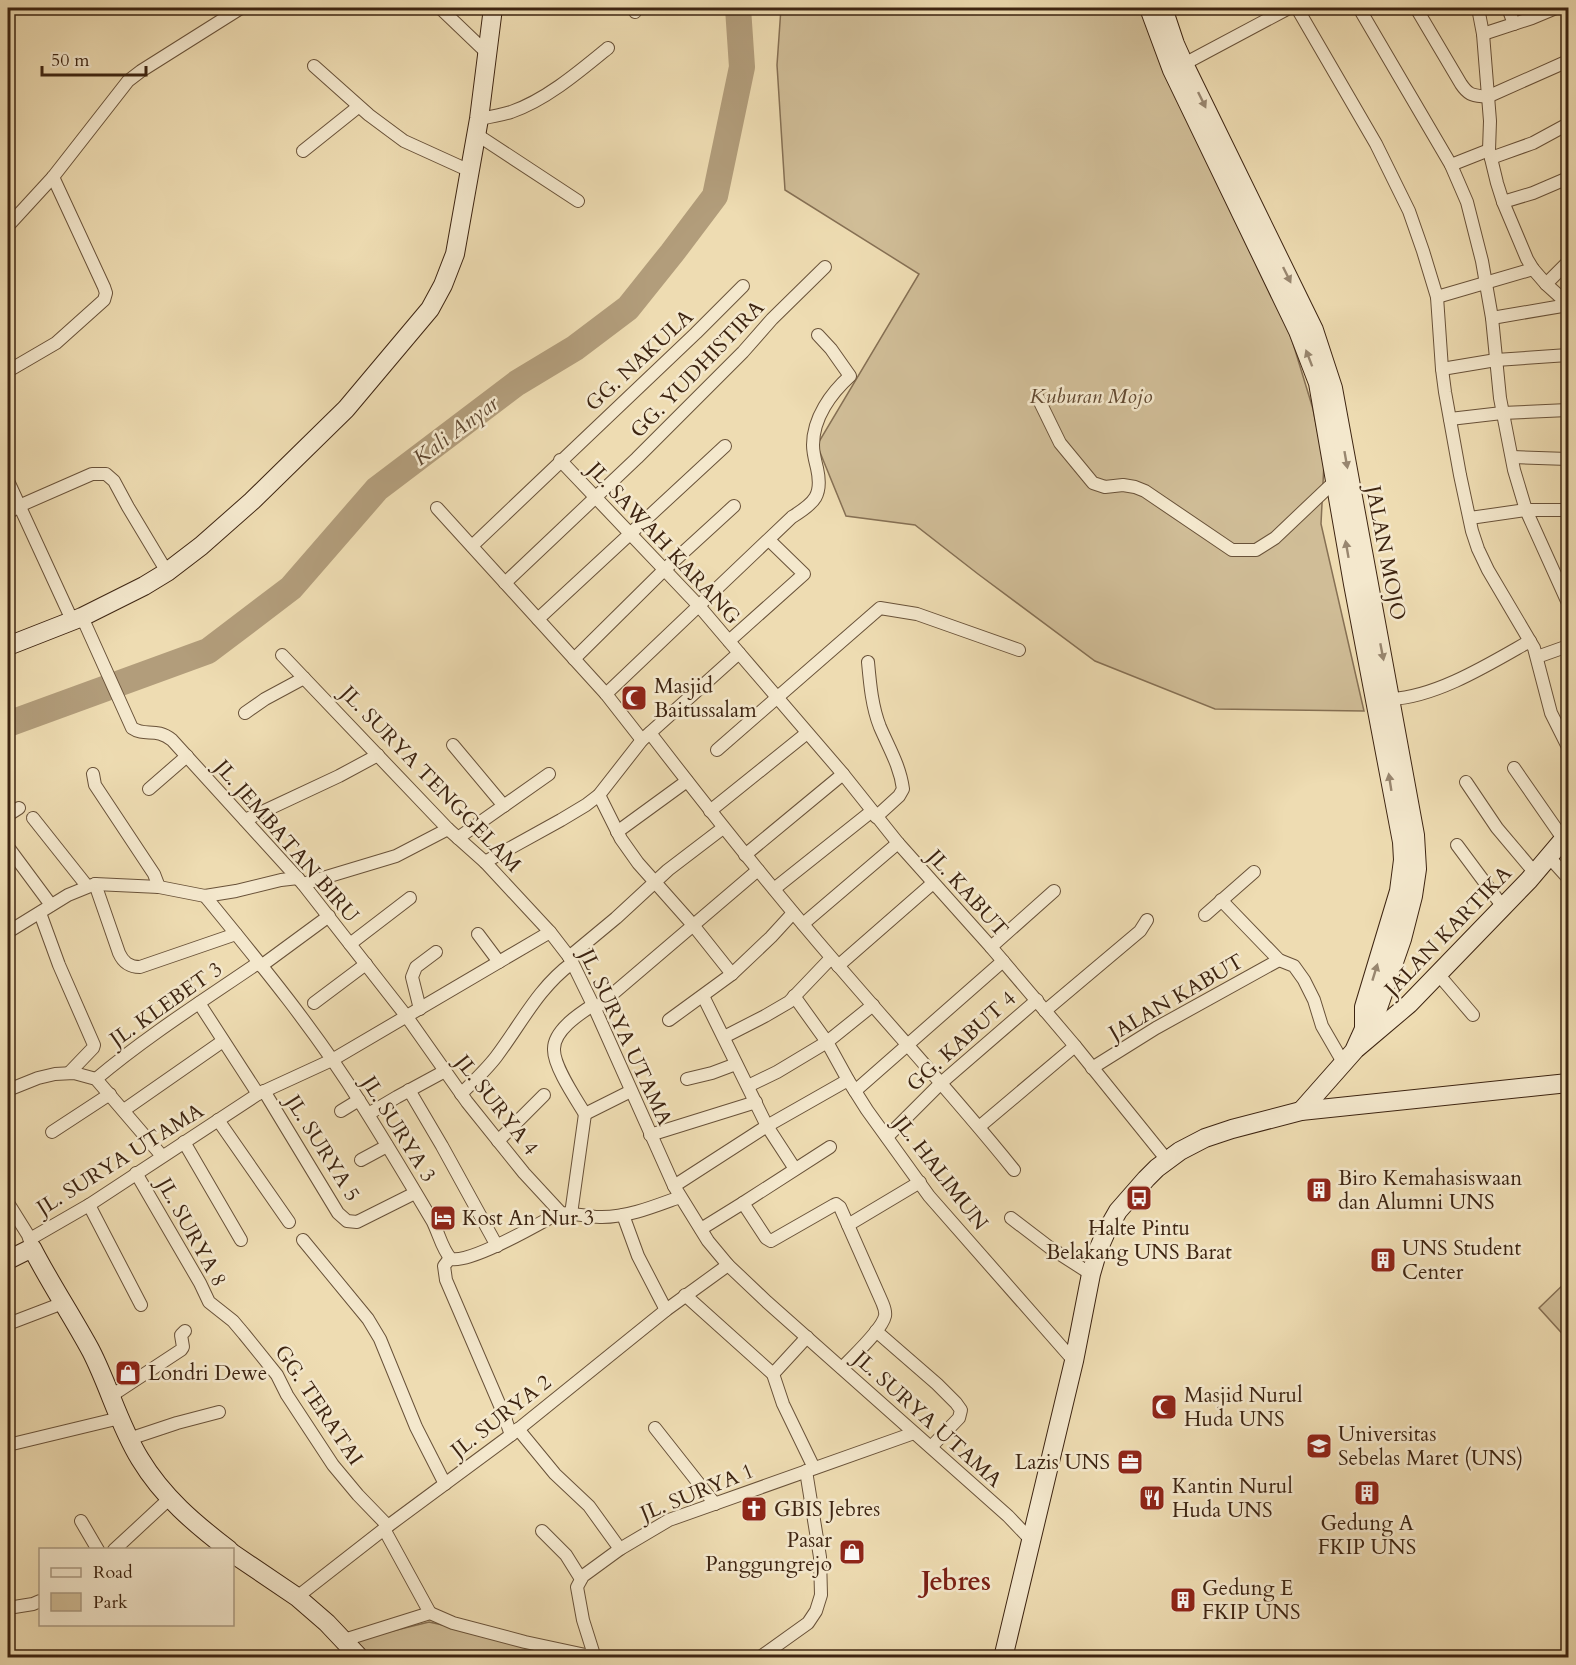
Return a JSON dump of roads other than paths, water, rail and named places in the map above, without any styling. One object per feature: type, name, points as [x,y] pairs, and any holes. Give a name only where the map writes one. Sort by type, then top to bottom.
[{"type":"street","points":[[8,226],[53,177],[128,81],[241,8]]},
{"type":"street","points":[[440,8],[487,53]]},
{"type":"street","points":[[8,646],[76,618],[144,586],[201,546],[252,501],[346,409],[430,309],[443,285],[455,254],[478,126],[493,8]]},
{"type":"street","points":[[1161,8],[1172,70],[1298,331],[1318,383],[1335,481],[1360,583],[1403,860],[1394,910],[1364,1007],[1364,1029]]},
{"type":"street","name":"JALAN MOJO","points":[[1161,8],[1184,64],[1314,330],[1326,362],[1333,388],[1360,583],[1391,699],[1416,835],[1417,869],[1413,896],[1402,939],[1378,1008],[1349,1058],[1301,1111]]},
{"type":"street","points":[[1184,64],[1289,8]]},
{"type":"street","points":[[1298,8],[1392,174],[1409,211],[1437,297],[1442,369],[1450,419],[1460,475],[1478,549],[1530,641],[1537,657],[1551,712],[1569,747]]},
{"type":"street","points":[[1359,8],[1463,189],[1472,215],[1486,283],[1502,413],[1512,457],[1526,510],[1569,603]]},
{"type":"street","points":[[1416,8],[1466,91],[1473,95],[1487,98],[1569,61]]},
{"type":"street","points":[[1478,8],[1483,34],[1490,121],[1490,154],[1503,202],[1533,269],[1569,304]]},
{"type":"street","points":[[1508,8],[1514,24]]},
{"type":"street","points":[[1483,34],[1556,8]]},
{"type":"street","points":[[478,126],[511,112],[558,87],[608,48]]},
{"type":"street","points":[[314,66],[358,106],[404,141],[470,171]]},
{"type":"street","points":[[303,151],[358,106]]},
{"type":"street","points":[[1451,165],[1533,143],[1569,124]]},
{"type":"street","points":[[478,126],[578,201]]},
{"type":"street","points":[[8,371],[56,343],[104,300],[106,293],[53,177]]},
{"type":"street","points":[[1503,202],[1569,178]]},
{"type":"street","points":[[1546,284],[1569,262]]},
{"type":"street","name":"GG. YUDHISTIRA","points":[[505,583],[698,397],[825,267]]},
{"type":"street","points":[[1437,297],[1533,269]]},
{"type":"street","name":"GG. NAKULA","points":[[472,546],[743,286]]},
{"type":"street","points":[[1492,318],[1569,304]]},
{"type":"street","points":[[606,694],[792,517],[815,500],[819,493],[819,483],[813,454],[815,429],[825,406],[850,376],[818,335]]},
{"type":"street","points":[[1442,369],[1496,360],[1569,356]]},
{"type":"street","points":[[1038,398],[1060,443],[1094,483],[1105,487],[1123,485],[1145,491],[1232,550],[1256,550],[1275,538],[1335,481]]},
{"type":"street","points":[[1450,419],[1502,413],[1569,410]]},
{"type":"street","points":[[538,619],[725,446]]},
{"type":"street","points":[[1512,457],[1569,459]]},
{"type":"street","name":"JL. SAWAH KARANG","points":[[560,460],[699,606],[739,653]]},
{"type":"street","points":[[8,513],[92,474],[106,474],[114,481],[167,572]]},
{"type":"street","points":[[8,481],[76,618]]},
{"type":"street","points":[[574,659],[664,570],[734,506]]},
{"type":"street","points":[[437,508],[687,781],[834,962],[980,1127],[1014,1170]]},
{"type":"street","points":[[1470,518],[1526,510],[1569,510]]},
{"type":"street","points":[[729,641],[804,574],[769,540]]},
{"type":"street","points":[[717,750],[880,608],[916,614],[1019,650]]},
{"type":"street","name":"JL. JEMBATAN BIRU","points":[[76,618],[97,650],[134,729],[138,732],[154,731],[172,740],[301,881],[407,1017]]},
{"type":"street","points":[[1391,699],[1411,696],[1449,684],[1530,641]]},
{"type":"street","points":[[1537,657],[1569,645]]},
{"type":"street","points":[[485,862],[561,820],[599,795],[646,737],[739,653]]},
{"type":"street","name":"JL. KABUT","points":[[739,653],[843,774],[898,843],[1075,1046],[1167,1160]]},
{"type":"street","name":"JL. SURYA TENGGELAM","points":[[282,655],[453,833],[485,862],[550,933]]},
{"type":"street","points":[[774,889],[899,796],[903,789],[898,767],[877,718],[870,687],[868,662]]},
{"type":"street","points":[[244,713],[304,678]]},
{"type":"street","points":[[710,811],[807,733]]},
{"type":"street","points":[[453,745],[504,806]]},
{"type":"street","points":[[246,820],[378,755]]},
{"type":"street","points":[[149,789],[187,756]]},
{"type":"street","points":[[1514,768],[1566,837]]},
{"type":"street","points":[[93,774],[95,785],[154,874],[159,887]]},
{"type":"street","points":[[8,932],[68,895],[91,885],[159,887],[205,896],[281,880],[301,881],[396,856],[453,833],[504,806],[549,774]]},
{"type":"street","points":[[745,855],[843,774]]},
{"type":"street","points":[[617,832],[687,781]]},
{"type":"street","points":[[1466,782],[1497,828],[1535,873]]},
{"type":"street","points":[[599,795],[617,832],[638,862],[732,974]]},
{"type":"street","points":[[8,814],[19,808]]},
{"type":"street","points":[[33,818],[91,885],[122,958],[127,964],[140,967],[236,934]]},
{"type":"street","points":[[461,1094],[498,1055],[541,991],[571,960],[654,882],[723,828]]},
{"type":"street","name":"JALAN KARTIKA","points":[[1349,1058],[1402,1011],[1503,908],[1566,837]]},
{"type":"street","points":[[803,924],[898,843]]},
{"type":"street","points":[[1457,845],[1503,908]]},
{"type":"street","points":[[8,847],[51,905]]},
{"type":"street","points":[[1549,856],[1569,878]]},
{"type":"street","points":[[566,1213],[585,1114],[555,1058],[553,1049],[558,1037],[569,1023],[594,1007],[758,870]]},
{"type":"street","points":[[1205,915],[1254,872]]},
{"type":"street","points":[[724,1037],[789,1002],[834,962],[933,883]]},
{"type":"street","points":[[991,947],[1054,891]]},
{"type":"street","name":"JL. SURYA 3","points":[[205,896],[260,964],[332,1060],[416,1192],[450,1258]]},
{"type":"street","points":[[350,944],[410,898]]},
{"type":"street","points":[[1221,900],[1279,960],[1292,965],[1300,974],[1314,1000],[1322,1026],[1349,1058]]},
{"type":"street","points":[[40,913],[94,1045],[69,1073]]},
{"type":"street","points":[[669,1020],[732,974],[793,913]]},
{"type":"street","name":"JL. KLEBET 3","points":[[96,1079],[199,1003],[329,916]]},
{"type":"street","points":[[1045,1011],[1140,931],[1147,920]]},
{"type":"street","name":"JL. SURYA UTAMA","points":[[31,1244],[261,1092],[332,1060],[550,933],[571,960],[677,1192],[713,1247],[767,1302],[1008,1516],[1030,1539]]},
{"type":"street","points":[[478,934],[499,962]]},
{"type":"street","points":[[420,1009],[412,977],[416,967],[436,952]]},
{"type":"street","name":"JALAN KABUT","points":[[1092,1068],[1156,1028],[1279,960]]},
{"type":"street","points":[[620,1549],[589,1506],[514,1432],[504,1415],[446,1280],[444,1266],[450,1258],[461,1259],[497,1246],[555,1215],[566,1213],[599,1218],[623,1215],[677,1192],[767,1125],[851,1086],[1003,961]]},
{"type":"street","points":[[314,1004],[366,964]]},
{"type":"street","points":[[1438,974],[1473,1015]]},
{"type":"street","points":[[703,996],[767,1125],[795,1169]]},
{"type":"street","name":"JL. HALIMUN","points":[[794,996],[827,1042],[851,1086],[944,1214],[1074,1361]]},
{"type":"street","name":"GG. KABUT 4","points":[[887,1137],[941,1083],[1036,1000]]},
{"type":"street","name":"JL. SURYA 5","points":[[199,1003],[223,1041],[261,1092],[344,1220],[357,1222],[416,1192]]},
{"type":"street","points":[[748,1086],[777,1072],[827,1042],[873,1005]]},
{"type":"street","name":"JL. SURYA 4","points":[[407,1017],[461,1094],[498,1141],[538,1189],[566,1213]]},
{"type":"street","points":[[124,1110],[223,1041]]},
{"type":"street","points":[[980,1127],[1075,1046]]},
{"type":"street","points":[[687,1079],[736,1064]]},
{"type":"street","points":[[370,1113],[445,1071]]},
{"type":"street","points":[[8,1090],[55,1074],[82,1074],[96,1079],[162,1156]]},
{"type":"street","points":[[1003,1658],[1098,1250],[1118,1211],[1146,1179],[1167,1160],[1194,1143],[1219,1132],[1301,1111],[1569,1083]]},
{"type":"street","points":[[409,1090],[497,1246]]},
{"type":"street","points":[[585,1114],[631,1091]]},
{"type":"street","points":[[52,1132],[110,1094]]},
{"type":"street","points":[[498,1141],[544,1095]]},
{"type":"street","points":[[341,1112],[359,1100]]},
{"type":"street","points":[[650,1136],[756,1101]]},
{"type":"street","points":[[218,1120],[289,1222]]},
{"type":"street","points":[[184,1142],[241,1240]]},
{"type":"street","points":[[361,1160],[387,1146]]},
{"type":"street","points":[[701,1229],[830,1147]]},
{"type":"street","name":"JL. SURYA 8","points":[[136,1173],[206,1297],[216,1308]]},
{"type":"street","points":[[848,1225],[920,1182]]},
{"type":"street","points":[[743,1203],[770,1241],[774,1241],[836,1204],[840,1207],[884,1308],[884,1318],[876,1331],[842,1368]]},
{"type":"street","points":[[8,1204],[91,1352],[139,1458],[169,1498],[226,1548]]},
{"type":"street","points":[[89,1204],[141,1305]]},
{"type":"street","points":[[623,1215],[638,1256],[666,1310]]},
{"type":"street","points":[[1011,1218],[1091,1275]]},
{"type":"street","points":[[303,1240],[368,1319],[380,1340],[416,1427],[445,1484]]},
{"type":"street","points":[[8,1260],[31,1244]]},
{"type":"street","name":"JL. SURYA 2","points":[[297,1597],[386,1527],[514,1432],[685,1295],[728,1264]]},
{"type":"street","points":[[685,1295],[773,1374],[810,1470],[820,1557],[821,1595],[816,1611],[808,1623],[759,1658]]},
{"type":"street","points":[[8,1324],[63,1304]]},
{"type":"street","name":"GG. TERATAI","points":[[216,1308],[233,1322],[278,1375],[287,1395],[333,1464],[386,1527],[430,1613]]},
{"type":"street","points":[[111,1396],[177,1353],[183,1347],[182,1335],[185,1331]]},
{"type":"street","points":[[876,1331],[937,1384],[961,1410],[959,1418],[931,1447]]},
{"type":"street","points":[[773,1374],[807,1337]]},
{"type":"street","points":[[129,1439],[219,1412]]},
{"type":"street","points":[[8,1445],[120,1418]]},
{"type":"street","points":[[655,1428],[715,1504]]},
{"type":"street","name":"JL. SURYA 1","points":[[581,1579],[620,1549],[669,1520],[914,1433]]},
{"type":"street","points":[[116,1548],[169,1498]]},
{"type":"street","points":[[81,1521],[97,1548]]},
{"type":"street","points":[[542,1531],[566,1556],[581,1579],[577,1587],[578,1596],[595,1657]]},
{"type":"street","points":[[234,1553],[297,1597],[344,1640],[360,1658]]},
{"type":"street","points":[[8,1608],[39,1601]]},
{"type":"street","points":[[344,1640],[430,1613],[453,1623],[595,1657]]},
{"type":"waterway","name":"Kali Anyar","points":[[8,724],[208,651],[291,588],[377,489],[517,383],[575,348],[628,308],[715,196],[742,67],[738,8]]},
{"type":"place","name":"Masjid Baitussalam","points":[[634,698]]},
{"type":"place","name":"Biro Kemahasiswaan dan Alumni UNS","points":[[1319,1190]]},
{"type":"place","name":"Halte Pintu Belakang UNS Barat","points":[[1139,1198]]},
{"type":"place","name":"Kost An Nur 3","points":[[443,1218]]},
{"type":"place","name":"UNS Student Center","points":[[1383,1260]]},
{"type":"place","name":"Londri Dewe","points":[[128,1373]]},
{"type":"place","name":"Masjid Nurul Huda UNS","points":[[1164,1407]]},
{"type":"place","name":"Universitas Sebelas Maret (UNS)","points":[[1319,1446]]},
{"type":"place","name":"Lazis UNS","points":[[1130,1462]]},
{"type":"place","name":"Gedung A FKIP UNS","points":[[1367,1493]]},
{"type":"place","name":"Kantin Nurul Huda UNS","points":[[1152,1498]]},
{"type":"place","name":"GBIS Jebres","points":[[754,1509]]},
{"type":"place","name":"Pasar Panggungrejo","points":[[852,1552]]},
{"type":"place","name":"Gedung E FKIP UNS","points":[[1183,1600]]},
{"type":"district","name":"Jebres","points":[[956,1581]]},
{"type":"park label","name":"Kuburan Mojo","points":[[1091,396]]}]
